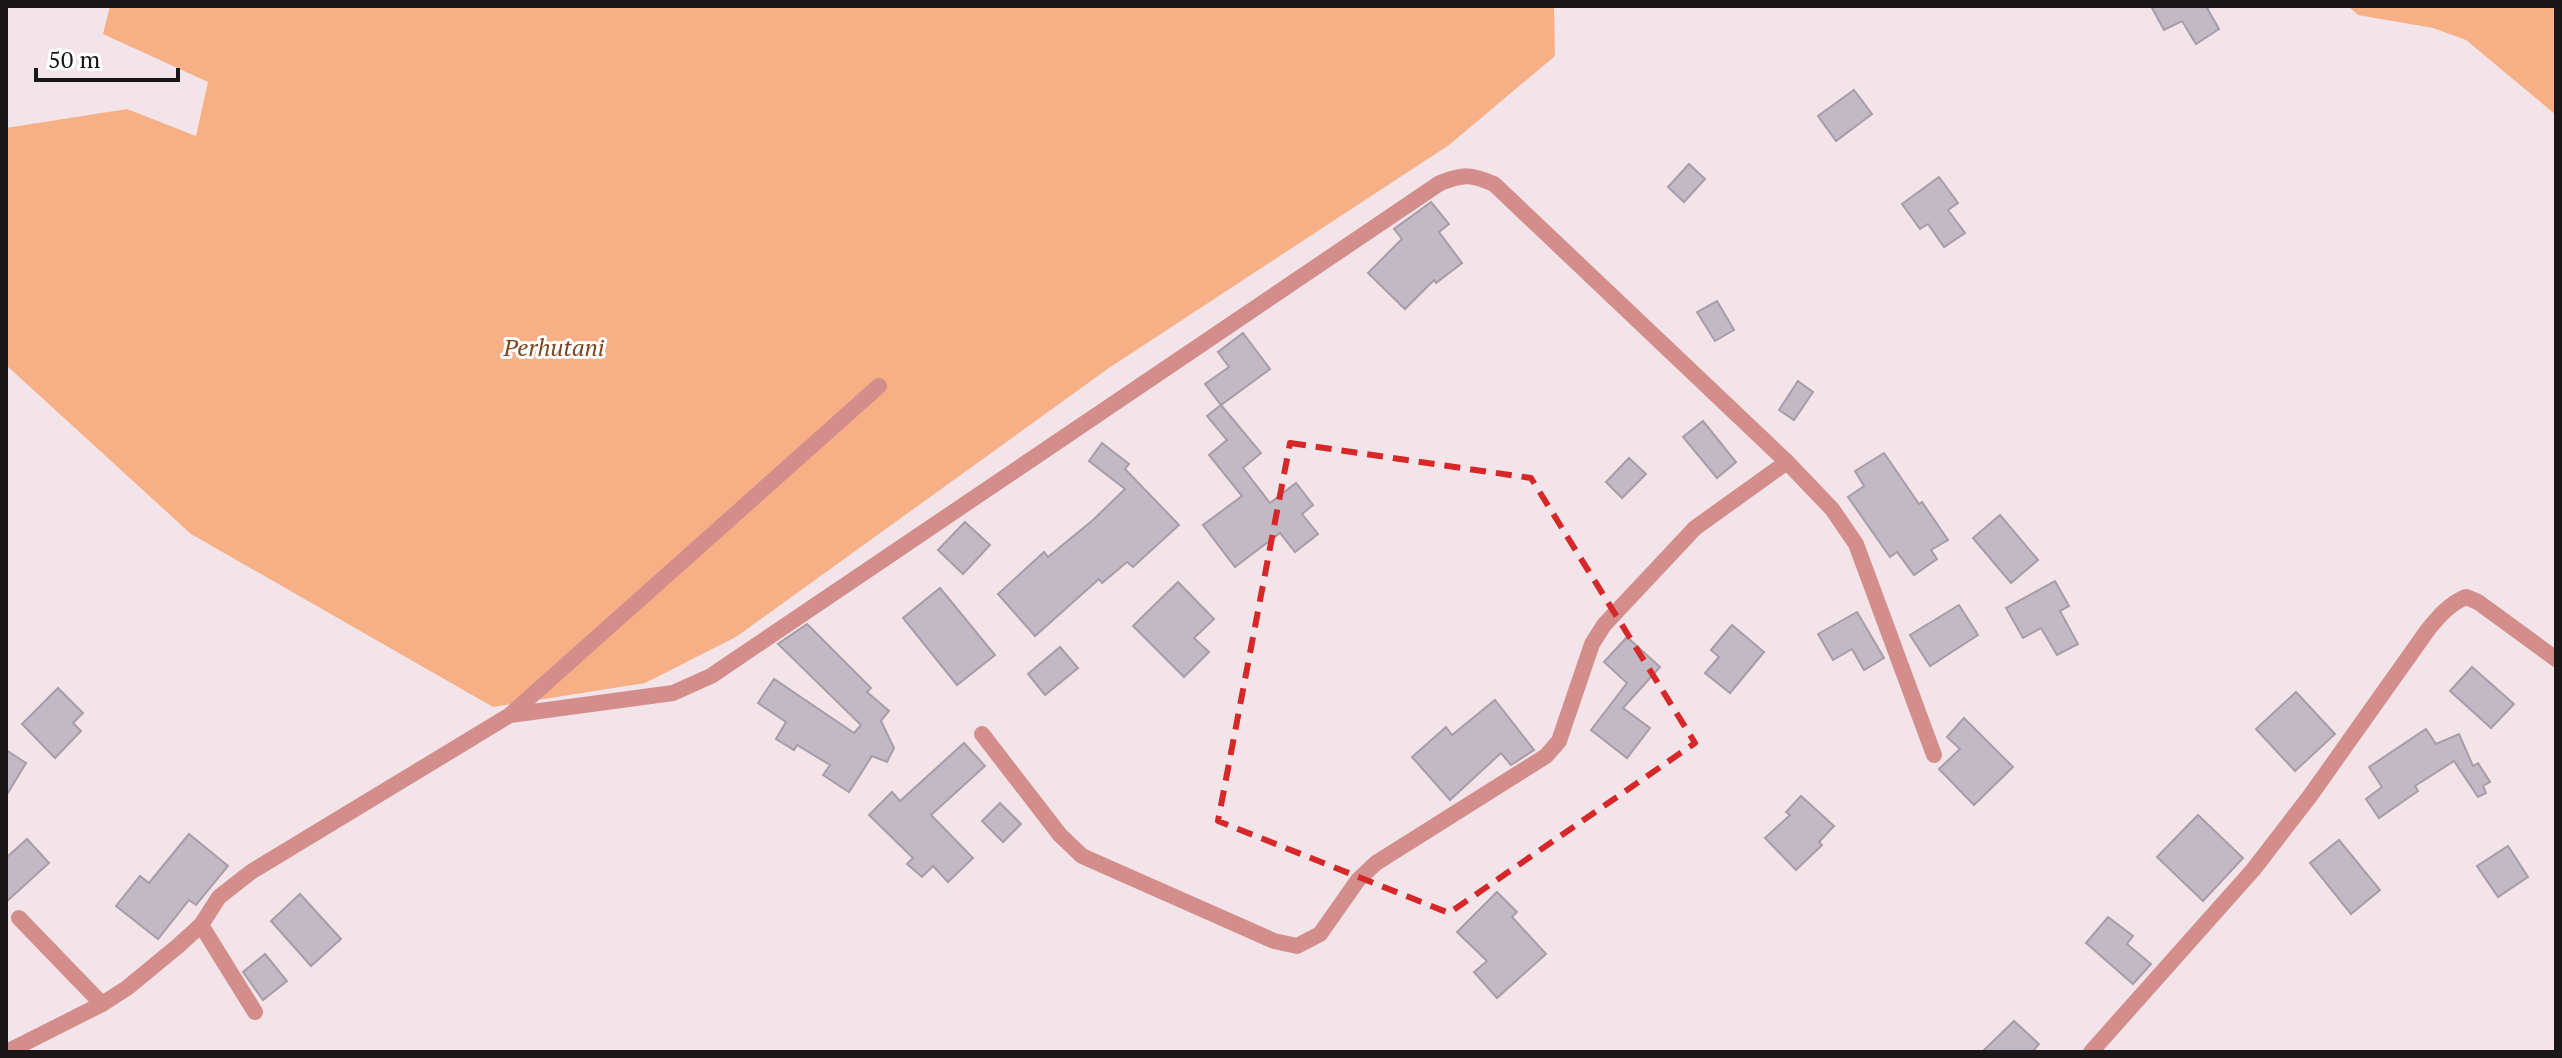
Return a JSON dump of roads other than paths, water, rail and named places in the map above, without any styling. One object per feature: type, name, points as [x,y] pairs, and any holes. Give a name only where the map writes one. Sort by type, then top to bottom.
[{"type":"street","points":[[510,715],[673,693],[711,676],[1440,183],[1459,176],[1474,175],[1494,184],[1787,462],[1832,509],[1856,544],[1934,755]]},
{"type":"street","points":[[7,1052],[127,988],[201,925],[231,885],[510,715],[879,386]]},
{"type":"street","points":[[982,734],[1060,835],[1082,856],[1274,941],[1297,946],[1320,934],[1358,880],[1376,863],[1546,756],[1559,741],[1592,644],[1604,625],[1695,528],[1787,462]]},
{"type":"street","points":[[2091,1052],[2253,870],[2310,796],[2427,631],[2456,601],[2466,597],[2478,602],[2556,659]]},
{"type":"street","points":[[19,918],[102,1004]]},
{"type":"street","points":[[201,925],[255,1012]]},
{"type":"park label","name":"Perhutani","points":[[554,347]]}]
